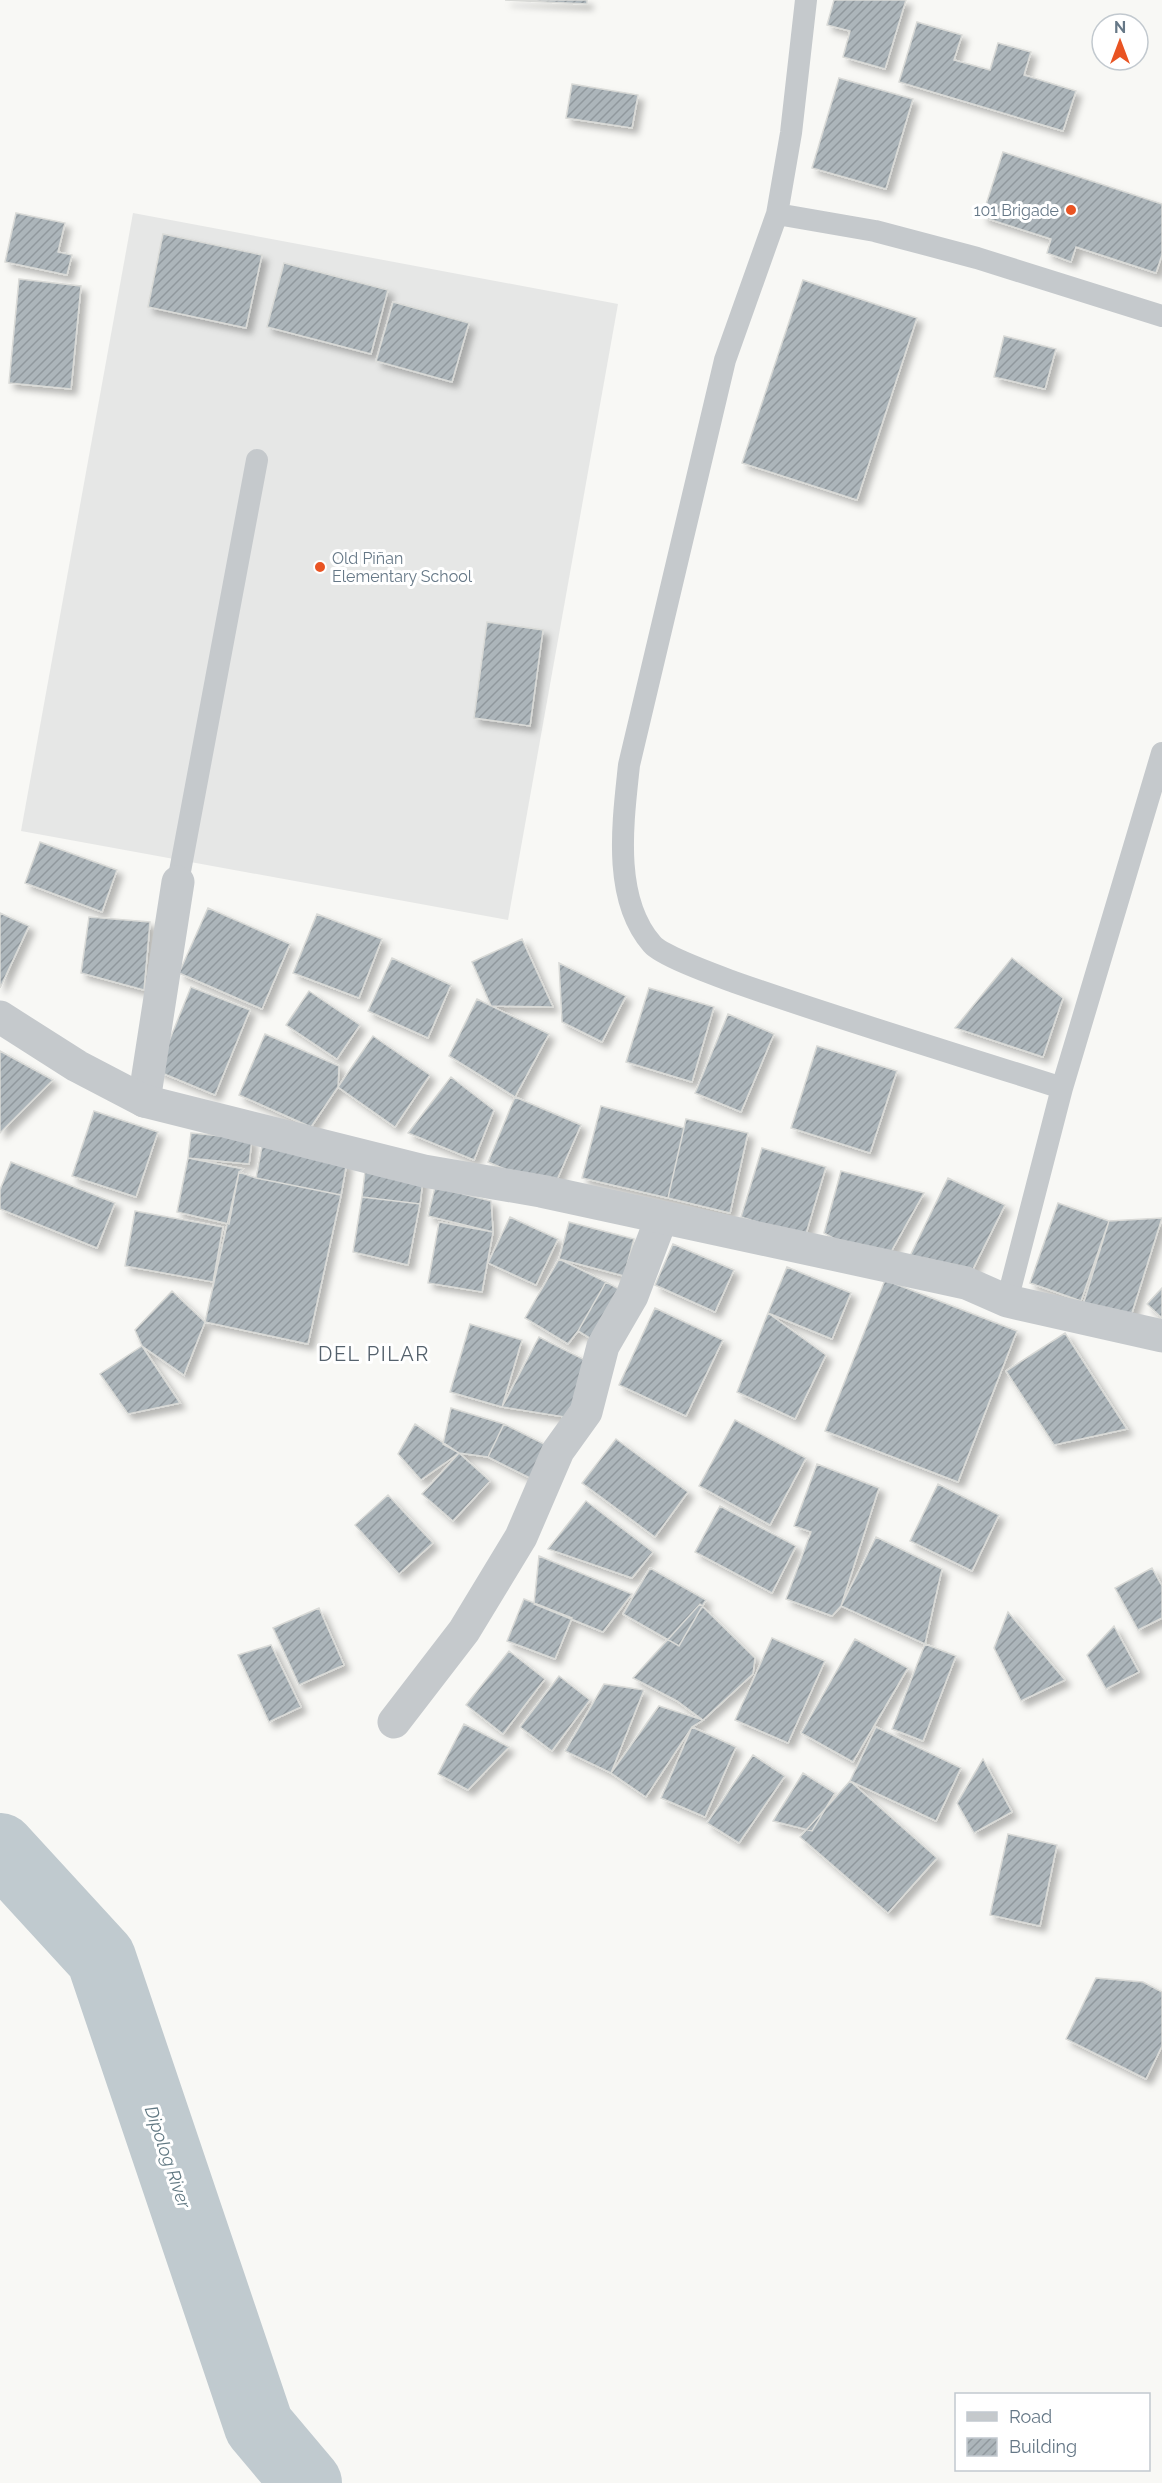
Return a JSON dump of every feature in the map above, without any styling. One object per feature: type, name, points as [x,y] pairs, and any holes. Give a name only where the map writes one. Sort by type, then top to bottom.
[{"type":"street","points":[[144,1101],[178,882]]},
{"type":"street","points":[[0,1017],[77,1066],[144,1101],[424,1171],[541,1191],[661,1219],[966,1283],[1007,1301],[1162,1336]]},
{"type":"street","points":[[394,1722],[464,1632],[520,1537],[558,1451],[586,1412],[603,1346],[632,1296],[661,1219]]},
{"type":"lane","points":[[807,0],[791,134],[777,214],[725,360],[629,765],[622,832],[624,874],[635,918],[654,946],[701,970],[774,996],[1062,1088]]},
{"type":"lane","points":[[777,214],[875,231],[909,240],[988,261],[1162,316]]},
{"type":"lane","points":[[178,882],[257,460]]},
{"type":"lane","points":[[1007,1301],[1062,1088],[1162,753]]},
{"type":"shaded area","name":"Old Piñan Elementary School","points":[[133,213],[618,304],[508,920],[21,831]]},
{"type":"building","points":[[505,0],[587,0],[587,4]]},
{"type":"building","points":[[834,0],[906,0],[885,69],[843,57],[850,31],[827,25]]},
{"type":"building","points":[[917,22],[962,35],[954,60],[990,70],[998,43],[1031,52],[1024,75],[1076,91],[1063,131],[899,82]]},
{"type":"building","points":[[839,78],[913,99],[886,189],[812,168]]},
{"type":"building","points":[[572,84],[638,95],[632,128],[566,118]]},
{"type":"building","points":[[1003,152],[1162,204],[1162,255],[1156,273],[1076,247],[1071,262],[1047,253],[1051,239],[982,217]]},
{"type":"building","points":[[16,213],[65,223],[58,252],[72,255],[67,275],[5,262]]},
{"type":"building","points":[[163,234],[262,255],[246,328],[148,307]]},
{"type":"building","points":[[284,263],[388,290],[371,354],[267,327]]},
{"type":"building","points":[[19,279],[81,286],[71,389],[9,383]]},
{"type":"building","points":[[803,280],[917,318],[857,500],[742,463]]},
{"type":"building","points":[[393,302],[469,323],[452,382],[376,361]]},
{"type":"building","points":[[1004,336],[1056,349],[1045,389],[994,377]]},
{"type":"building","points":[[487,622],[543,630],[530,726],[474,718]]},
{"type":"building","points":[[40,842],[117,870],[102,912],[25,883]]},
{"type":"building","points":[[208,908],[290,944],[262,1009],[179,973]]},
{"type":"building","points":[[0,913],[29,926],[0,988]]},
{"type":"building","points":[[317,914],[382,939],[359,998],[293,973]]},
{"type":"building","points":[[89,917],[150,922],[144,990],[81,973]]},
{"type":"building","points":[[522,939],[553,1007],[491,1006],[472,962]]},
{"type":"building","points":[[392,958],[451,985],[428,1038],[368,1011]]},
{"type":"building","points":[[1012,958],[1063,998],[1043,1057],[955,1028]]},
{"type":"building","points":[[559,963],[626,996],[602,1042],[562,1022]]},
{"type":"building","points":[[191,987],[250,1010],[215,1095],[157,1071]]},
{"type":"building","points":[[649,988],[714,1007],[692,1082],[626,1062]]},
{"type":"building","points":[[309,991],[360,1025],[337,1059],[286,1025]]},
{"type":"building","points":[[477,999],[549,1034],[515,1097],[449,1056]]},
{"type":"building","points":[[728,1014],[774,1034],[741,1112],[695,1093]]},
{"type":"building","points":[[265,1034],[339,1066],[338,1087],[311,1127],[239,1095]]},
{"type":"building","points":[[373,1036],[430,1075],[395,1127],[338,1087]]},
{"type":"building","points":[[817,1046],[897,1071],[870,1153],[791,1128]]},
{"type":"building","points":[[0,1051],[53,1080],[0,1133]]},
{"type":"building","points":[[451,1077],[494,1110],[474,1160],[408,1133]]},
{"type":"building","points":[[515,1097],[581,1125],[553,1189],[488,1162]]},
{"type":"building","points":[[601,1106],[684,1128],[668,1198],[582,1178]]},
{"type":"building","points":[[94,1111],[158,1132],[136,1197],[72,1176]]},
{"type":"building","points":[[686,1119],[748,1133],[730,1213],[668,1198]]},
{"type":"building","points":[[191,1133],[252,1139],[249,1164],[188,1158]]},
{"type":"building","points":[[262,1146],[347,1162],[341,1195],[256,1178]]},
{"type":"building","points":[[762,1148],[826,1167],[805,1237],[741,1217]]},
{"type":"building","points":[[188,1158],[243,1169],[239,1172],[229,1224],[177,1212]]},
{"type":"building","points":[[11,1162],[115,1203],[97,1248],[0,1209],[0,1190]]},
{"type":"building","points":[[366,1163],[424,1171],[420,1204],[362,1197]]},
{"type":"building","points":[[841,1171],[924,1193],[883,1266],[824,1233]]},
{"type":"building","points":[[239,1172],[256,1178],[341,1195],[308,1344],[205,1322]]},
{"type":"building","points":[[948,1178],[1005,1205],[966,1283],[910,1256]]},
{"type":"building","points":[[435,1187],[491,1201],[493,1232],[428,1216]]},
{"type":"building","points":[[362,1197],[420,1204],[408,1265],[353,1252]]},
{"type":"building","points":[[1058,1203],[1109,1221],[1081,1301],[1030,1283]]},
{"type":"building","points":[[135,1211],[223,1227],[213,1282],[125,1266]]},
{"type":"building","points":[[510,1217],[558,1239],[536,1285],[488,1263]]},
{"type":"building","points":[[1162,1218],[1130,1319],[1083,1305],[1109,1221]]},
{"type":"building","points":[[439,1222],[493,1232],[482,1292],[428,1283]]},
{"type":"building","points":[[569,1222],[634,1239],[624,1276],[559,1259]]},
{"type":"building","points":[[673,1244],[734,1270],[715,1312],[655,1285]]},
{"type":"building","points":[[559,1259],[606,1282],[568,1344],[525,1318]]},
{"type":"building","points":[[787,1267],[851,1293],[832,1339],[768,1313]]},
{"type":"building","points":[[885,1280],[1017,1331],[958,1482],[825,1431]]},
{"type":"building","points":[[606,1282],[632,1296],[603,1346],[578,1331]]},
{"type":"building","points":[[1162,1288],[1162,1318],[1147,1304]]},
{"type":"building","points":[[172,1291],[205,1322],[184,1375],[142,1346],[135,1330]]},
{"type":"building","points":[[655,1308],[723,1340],[686,1416],[619,1385]]},
{"type":"building","points":[[768,1313],[826,1355],[795,1419],[737,1392]]},
{"type":"building","points":[[470,1324],[522,1340],[502,1407],[450,1392]]},
{"type":"building","points":[[1065,1333],[1127,1429],[1054,1445],[1006,1371]]},
{"type":"building","points":[[539,1337],[599,1367],[571,1418],[502,1407]]},
{"type":"building","points":[[142,1346],[180,1403],[128,1414],[100,1374]]},
{"type":"building","points":[[451,1408],[504,1424],[488,1457],[459,1453],[443,1444]]},
{"type":"building","points":[[735,1420],[806,1458],[770,1525],[699,1486]]},
{"type":"building","points":[[415,1424],[459,1453],[421,1480],[398,1454]]},
{"type":"building","points":[[504,1424],[558,1451],[542,1484],[488,1457]]},
{"type":"building","points":[[616,1439],[688,1492],[655,1537],[582,1483]]},
{"type":"building","points":[[459,1453],[490,1481],[453,1521],[422,1494]]},
{"type":"building","points":[[817,1464],[879,1488],[841,1606],[832,1616],[786,1599],[811,1532],[794,1526]]},
{"type":"building","points":[[938,1484],[999,1515],[972,1571],[910,1541]]},
{"type":"building","points":[[388,1495],[433,1543],[399,1574],[355,1525]]},
{"type":"building","points":[[586,1501],[653,1552],[632,1578],[548,1549]]},
{"type":"building","points":[[720,1506],[796,1546],[772,1593],[695,1552]]},
{"type":"building","points":[[876,1537],[942,1569],[925,1644],[841,1606]]},
{"type":"building","points":[[539,1556],[632,1594],[603,1632],[534,1604]]},
{"type":"building","points":[[650,1568],[706,1600],[679,1646],[623,1614]]},
{"type":"building","points":[[1152,1568],[1162,1586],[1162,1618],[1138,1630],[1115,1588]]},
{"type":"building","points":[[524,1599],[572,1618],[555,1659],[507,1641]]},
{"type":"building","points":[[700,1604],[755,1658],[753,1674],[703,1720],[677,1701],[633,1678]]},
{"type":"building","points":[[319,1608],[344,1665],[299,1685],[273,1628]]},
{"type":"building","points":[[1008,1612],[1065,1680],[1021,1701],[994,1648]]},
{"type":"building","points":[[1114,1626],[1139,1672],[1106,1689],[1087,1655]]},
{"type":"building","points":[[772,1638],[825,1661],[788,1743],[735,1720]]},
{"type":"building","points":[[855,1639],[908,1668],[853,1762],[801,1733]]},
{"type":"building","points":[[925,1644],[956,1656],[923,1741],[892,1729]]},
{"type":"building","points":[[271,1645],[301,1707],[269,1722],[238,1655]]},
{"type":"building","points":[[509,1651],[545,1679],[503,1734],[466,1705]]},
{"type":"building","points":[[559,1676],[590,1700],[552,1751],[520,1727]]},
{"type":"building","points":[[604,1684],[644,1690],[611,1773],[565,1751]]},
{"type":"building","points":[[659,1706],[703,1720],[692,1727],[646,1797],[611,1773]]},
{"type":"building","points":[[464,1724],[509,1747],[468,1790],[438,1774]]},
{"type":"building","points":[[692,1727],[736,1747],[705,1817],[661,1798]]},
{"type":"building","points":[[876,1727],[961,1768],[936,1821],[850,1781]]},
{"type":"building","points":[[753,1755],[785,1776],[739,1843],[707,1823]]},
{"type":"building","points":[[983,1759],[1012,1812],[974,1833],[957,1803]]},
{"type":"building","points":[[803,1773],[835,1793],[812,1831],[773,1821]]},
{"type":"building","points":[[850,1781],[937,1858],[888,1913],[800,1837]]},
{"type":"building","points":[[1008,1834],[1057,1845],[1040,1926],[990,1915]]},
{"type":"building","points":[[1096,1978],[1143,1982],[1162,1992],[1162,2046],[1146,2079],[1066,2039]]},
{"type":"waterway","name":"Dipolog River","points":[[0,1848],[101,1958],[259,2426],[307,2483]]},
{"type":"place","name":"101 Brigade","points":[[1071,210]]},
{"type":"place","name":"Old Piñan Elementary School","points":[[320,567]]},
{"type":"district","name":"DEL PILAR","points":[[374,1354]]}]
